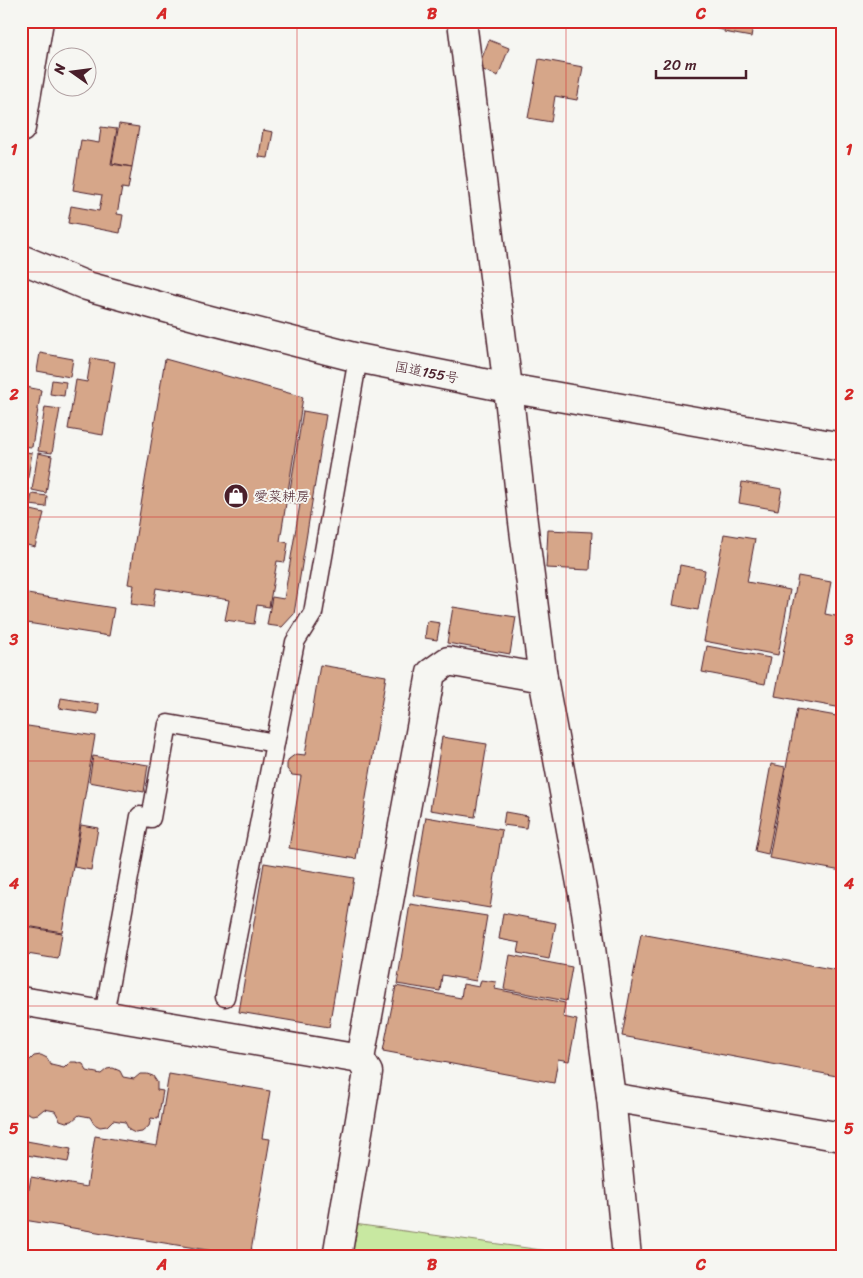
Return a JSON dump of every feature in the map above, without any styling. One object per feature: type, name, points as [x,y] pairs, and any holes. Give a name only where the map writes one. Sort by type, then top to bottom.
[{"type":"main road","points":[[21,128],[39,21]]},
{"type":"main road","points":[[462,21],[543,678],[586,911],[610,1097],[627,1257]]},
{"type":"main road","name":"国道155号","points":[[21,259],[87,286],[358,358],[508,388],[842,446]]},
{"type":"main road","points":[[337,1257],[368,1072],[360,1059],[431,673],[448,661],[543,678]]},
{"type":"main road","points":[[21,1001],[360,1059]]},
{"type":"main road","points":[[610,1097],[842,1137]]},
{"type":"lane","points":[[225,997],[295,642],[312,613],[358,358]]},
{"type":"lane","points":[[104,1015],[140,816],[150,818],[168,724],[275,743]]},
{"type":"green space","points":[[354,1224],[592,1257],[349,1257]]},
{"type":"building","points":[[666,21],[705,21],[704,27]]},
{"type":"building","points":[[709,21],[724,21],[723,30],[708,27]]},
{"type":"building","points":[[725,21],[753,25],[751,37],[724,32]]},
{"type":"building","points":[[489,40],[509,48],[498,76],[478,68]]},
{"type":"building","points":[[539,59],[583,67],[577,100],[555,96],[551,122],[528,118]]},
{"type":"building","points":[[119,124],[139,127],[132,167],[112,163]]},
{"type":"building","points":[[101,127],[117,129],[111,164],[132,167],[128,189],[122,188],[117,214],[123,215],[120,233],[68,223],[71,206],[99,211],[102,195],[73,190],[81,140],[99,143]]},
{"type":"building","points":[[263,130],[273,132],[268,158],[259,157]]},
{"type":"building","points":[[40,353],[73,359],[70,377],[37,371]]},
{"type":"building","points":[[91,358],[115,362],[103,435],[68,429],[76,380],[87,382]]},
{"type":"building","points":[[165,359],[303,397],[280,541],[288,543],[285,562],[277,561],[269,607],[257,605],[254,624],[225,620],[229,600],[156,588],[153,607],[131,604],[134,585],[128,584]]},
{"type":"building","points":[[52,380],[66,382],[64,396],[50,394]]},
{"type":"building","points":[[21,386],[41,390],[32,447],[21,446]]},
{"type":"building","points":[[45,407],[60,409],[52,453],[38,451]]},
{"type":"building","points":[[303,411],[326,415],[294,614],[282,627],[267,625],[272,597],[284,599],[300,504],[288,502]]},
{"type":"building","points":[[21,451],[32,453],[24,501],[21,501]]},
{"type":"building","points":[[38,453],[52,456],[46,493],[32,490]]},
{"type":"building","points":[[742,482],[782,489],[778,510],[739,503]]},
{"type":"building","points":[[32,494],[47,496],[46,507],[30,505]]},
{"type":"building","points":[[21,510],[27,512],[21,535]]},
{"type":"building","points":[[31,510],[44,513],[35,547],[23,544]]},
{"type":"building","points":[[548,530],[592,532],[590,570],[546,568]]},
{"type":"building","points":[[724,534],[755,539],[747,582],[790,590],[778,655],[704,641]]},
{"type":"building","points":[[680,565],[705,570],[698,610],[673,605]]},
{"type":"building","points":[[798,576],[831,582],[825,614],[841,617],[838,635],[842,636],[842,708],[775,696]]},
{"type":"building","points":[[21,593],[114,608],[109,636],[21,622]]},
{"type":"building","points":[[453,607],[516,617],[510,654],[447,643]]},
{"type":"building","points":[[427,621],[440,623],[437,640],[425,638]]},
{"type":"building","points":[[707,646],[770,658],[765,684],[702,672]]},
{"type":"building","points":[[320,665],[386,676],[356,859],[289,848],[301,776],[292,775],[287,769],[287,764],[289,759],[296,754],[305,755]]},
{"type":"building","points":[[61,698],[99,704],[98,714],[59,708]]},
{"type":"building","points":[[797,709],[842,717],[842,871],[769,858]]},
{"type":"building","points":[[21,725],[95,736],[62,932],[21,925]]},
{"type":"building","points":[[442,737],[487,744],[475,817],[430,810]]},
{"type":"building","points":[[93,756],[148,765],[144,792],[89,782]]},
{"type":"building","points":[[771,764],[785,767],[768,854],[755,851]]},
{"type":"building","points":[[505,812],[528,816],[526,828],[503,825]]},
{"type":"building","points":[[426,817],[502,830],[490,908],[413,895]]},
{"type":"building","points":[[81,825],[98,828],[91,870],[74,867]]},
{"type":"building","points":[[264,863],[354,878],[329,1027],[239,1012]]},
{"type":"building","points":[[410,904],[487,916],[476,981],[442,975],[440,991],[397,984]]},
{"type":"building","points":[[503,913],[556,923],[549,959],[518,953],[520,943],[499,939]]},
{"type":"building","points":[[21,926],[62,933],[58,959],[21,953]]},
{"type":"building","points":[[641,934],[842,971],[842,1077],[622,1036]]},
{"type":"building","points":[[510,955],[572,967],[566,1001],[504,989]]},
{"type":"building","points":[[481,980],[496,982],[495,989],[565,1003],[563,1017],[577,1020],[569,1061],[558,1059],[554,1083],[383,1051],[396,986],[461,998],[463,984],[479,987]]},
{"type":"building","points":[[41,1055],[47,1058],[51,1065],[64,1068],[70,1062],[76,1062],[83,1064],[87,1071],[101,1074],[107,1069],[113,1068],[120,1071],[123,1077],[134,1079],[140,1074],[153,1076],[157,1082],[157,1090],[163,1091],[158,1119],[151,1118],[149,1126],[142,1132],[135,1133],[129,1130],[125,1122],[113,1120],[107,1126],[100,1127],[94,1124],[90,1117],[79,1115],[72,1121],[66,1122],[60,1120],[55,1111],[44,1109],[38,1114],[32,1115],[26,1112],[21,1106],[21,1061],[28,1062],[34,1056]]},
{"type":"building","points":[[169,1074],[270,1091],[262,1138],[270,1139],[250,1257],[24,1220],[31,1177],[87,1187],[95,1136],[157,1146]]},
{"type":"building","points":[[21,1140],[71,1149],[68,1162],[21,1154]]},
{"type":"place","name":"愛菜耕房","points":[[236,496]]}]
